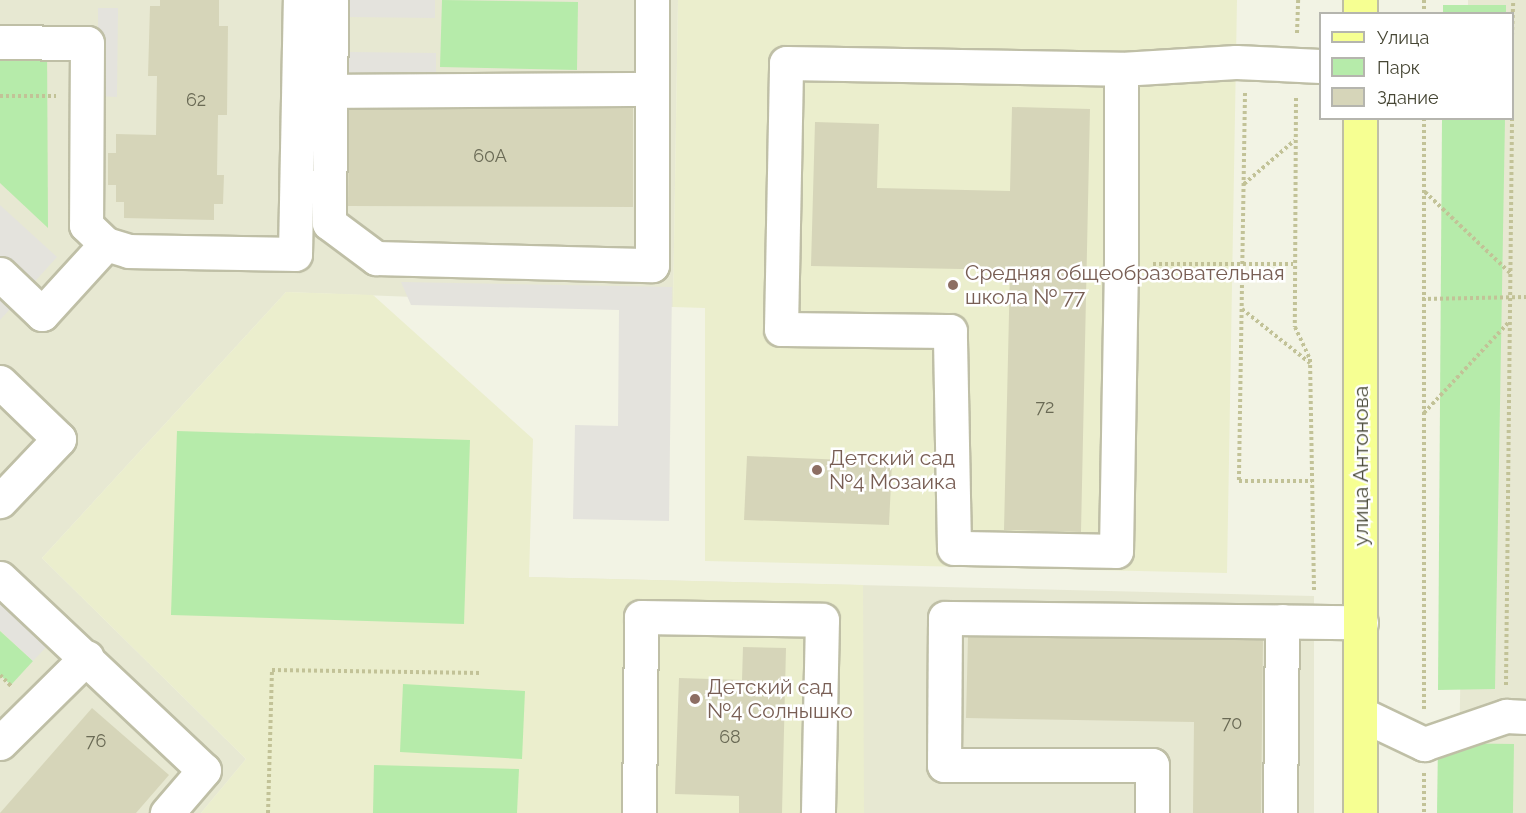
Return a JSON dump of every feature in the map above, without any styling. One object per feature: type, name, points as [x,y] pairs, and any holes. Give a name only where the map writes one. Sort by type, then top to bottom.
[{"type":"main road","name":"улица Антонова","points":[[1360,120],[1360,813]]},
{"type":"lane","points":[[0,42],[87,43],[86,225],[106,244],[129,250],[295,254],[300,0]]},
{"type":"lane","points":[[331,0],[329,223],[376,258],[652,265],[652,0]]},
{"type":"lane","points":[[1121,69],[1121,264],[1116,551],[954,548],[950,332],[781,328],[786,63],[1121,69],[1245,62],[1308,65]]},
{"type":"lane","points":[[330,91],[652,89]]},
{"type":"lane","points":[[0,274],[42,314],[106,244]]},
{"type":"lane","points":[[0,382],[59,439],[0,501]]},
{"type":"lane","points":[[0,578],[87,657],[204,770],[167,813]]},
{"type":"lane","points":[[639,813],[641,617],[822,620],[818,813]]},
{"type":"lane","points":[[1152,813],[1152,765],[944,765],[945,618],[1361,622]]},
{"type":"lane","points":[[1280,813],[1298,621]]},
{"type":"lane","points":[[0,743],[87,657]]},
{"type":"lane","points":[[1361,714],[1424,744],[1516,716]]},
{"type":"path","points":[[1298,0],[1308,65],[1295,140],[1293,264],[1295,327],[1310,363],[1312,481],[1298,621]]},
{"type":"path","points":[[1245,62],[1239,481],[1312,481]]},
{"type":"path","points":[[0,96],[87,97]]},
{"type":"path","points":[[1424,120],[1422,299],[1424,813]]},
{"type":"path","points":[[1512,120],[1510,321],[1516,716]]},
{"type":"path","points":[[1243,184],[1295,140]]},
{"type":"path","points":[[1425,192],[1510,274]]},
{"type":"path","points":[[1121,264],[1293,264]]},
{"type":"path","points":[[1422,299],[1526,297]]},
{"type":"path","points":[[1242,309],[1310,363]]},
{"type":"path","points":[[1424,414],[1466,365],[1510,321]]},
{"type":"path","points":[[268,813],[272,670],[481,674]]},
{"type":"shaded area","points":[[0,0],[678,0],[673,307],[286,292],[42,558],[246,759],[201,813],[0,813]]},
{"type":"shaded area","points":[[348,0],[435,0],[435,18],[348,17]]},
{"type":"shaded area","name":"Средняя общеобразовательная школа № 77","points":[[678,0],[1237,0],[1227,573],[705,561],[705,308],[673,307]]},
{"type":"shaded area","points":[[1468,0],[1526,0],[1526,813],[1458,813],[1466,365],[1467,120],[1514,120],[1514,12],[1468,12]]},
{"type":"shaded area","points":[[98,8],[118,8],[117,97],[98,96]]},
{"type":"shaded area","points":[[349,52],[436,53],[436,75],[349,74]]},
{"type":"shaded area","points":[[0,205],[57,257],[0,320]]},
{"type":"shaded area","points":[[401,282],[672,287],[669,521],[573,519],[575,425],[618,426],[619,310],[411,305]]},
{"type":"shaded area","points":[[286,292],[373,295],[533,439],[529,577],[863,585],[864,813],[201,813],[246,759],[42,558]]},
{"type":"shaded area","points":[[529,577],[1314,596],[1314,813],[523,813]]},
{"type":"shaded area","points":[[0,597],[50,643],[33,661],[0,630]]},
{"type":"green space","points":[[442,0],[578,2],[577,70],[440,67]]},
{"type":"green space","points":[[1443,5],[1506,5],[1506,12],[1443,12]]},
{"type":"green space","points":[[0,42],[47,42],[48,228],[0,183]]},
{"type":"green space","points":[[1442,120],[1505,120],[1495,689],[1438,690]]},
{"type":"green space","points":[[177,431],[470,440],[464,624],[171,615]]},
{"type":"green space","points":[[0,631],[33,661],[11,685],[0,675]]},
{"type":"green space","points":[[403,684],[525,691],[522,759],[400,752]]},
{"type":"green space","points":[[1438,743],[1514,744],[1513,813],[1437,813]]},
{"type":"green space","points":[[374,765],[519,769],[517,813],[373,813]]},
{"type":"building","points":[[160,0],[219,0],[219,26],[228,26],[227,115],[218,115],[217,175],[224,175],[223,204],[214,204],[214,220],[124,218],[124,202],[116,202],[116,185],[108,185],[108,153],[116,153],[116,134],[156,135],[157,76],[148,76],[150,6],[160,6]]},
{"type":"building","points":[[1012,107],[1090,109],[1081,532],[1004,530],[1010,270],[811,266],[815,122],[879,124],[877,188],[1010,191]]},
{"type":"building","points":[[633,108],[633,207],[348,206],[349,110]]},
{"type":"building","points":[[747,456],[892,462],[889,525],[744,520]]},
{"type":"building","points":[[968,637],[1263,640],[1261,813],[1193,813],[1194,722],[966,718]]},
{"type":"building","points":[[743,647],[786,648],[782,813],[739,813],[739,796],[675,794],[679,678],[742,680]]},
{"type":"building","points":[[92,708],[169,775],[136,813],[0,813]]},
{"type":"place","name":"Средняя общеобразовательная школа № 77","points":[[953,285]]},
{"type":"place","name":"Детский сад №4 Мозаика","points":[[817,470]]},
{"type":"place","name":"Детский сад №4 Солнышко","points":[[695,699]]}]
